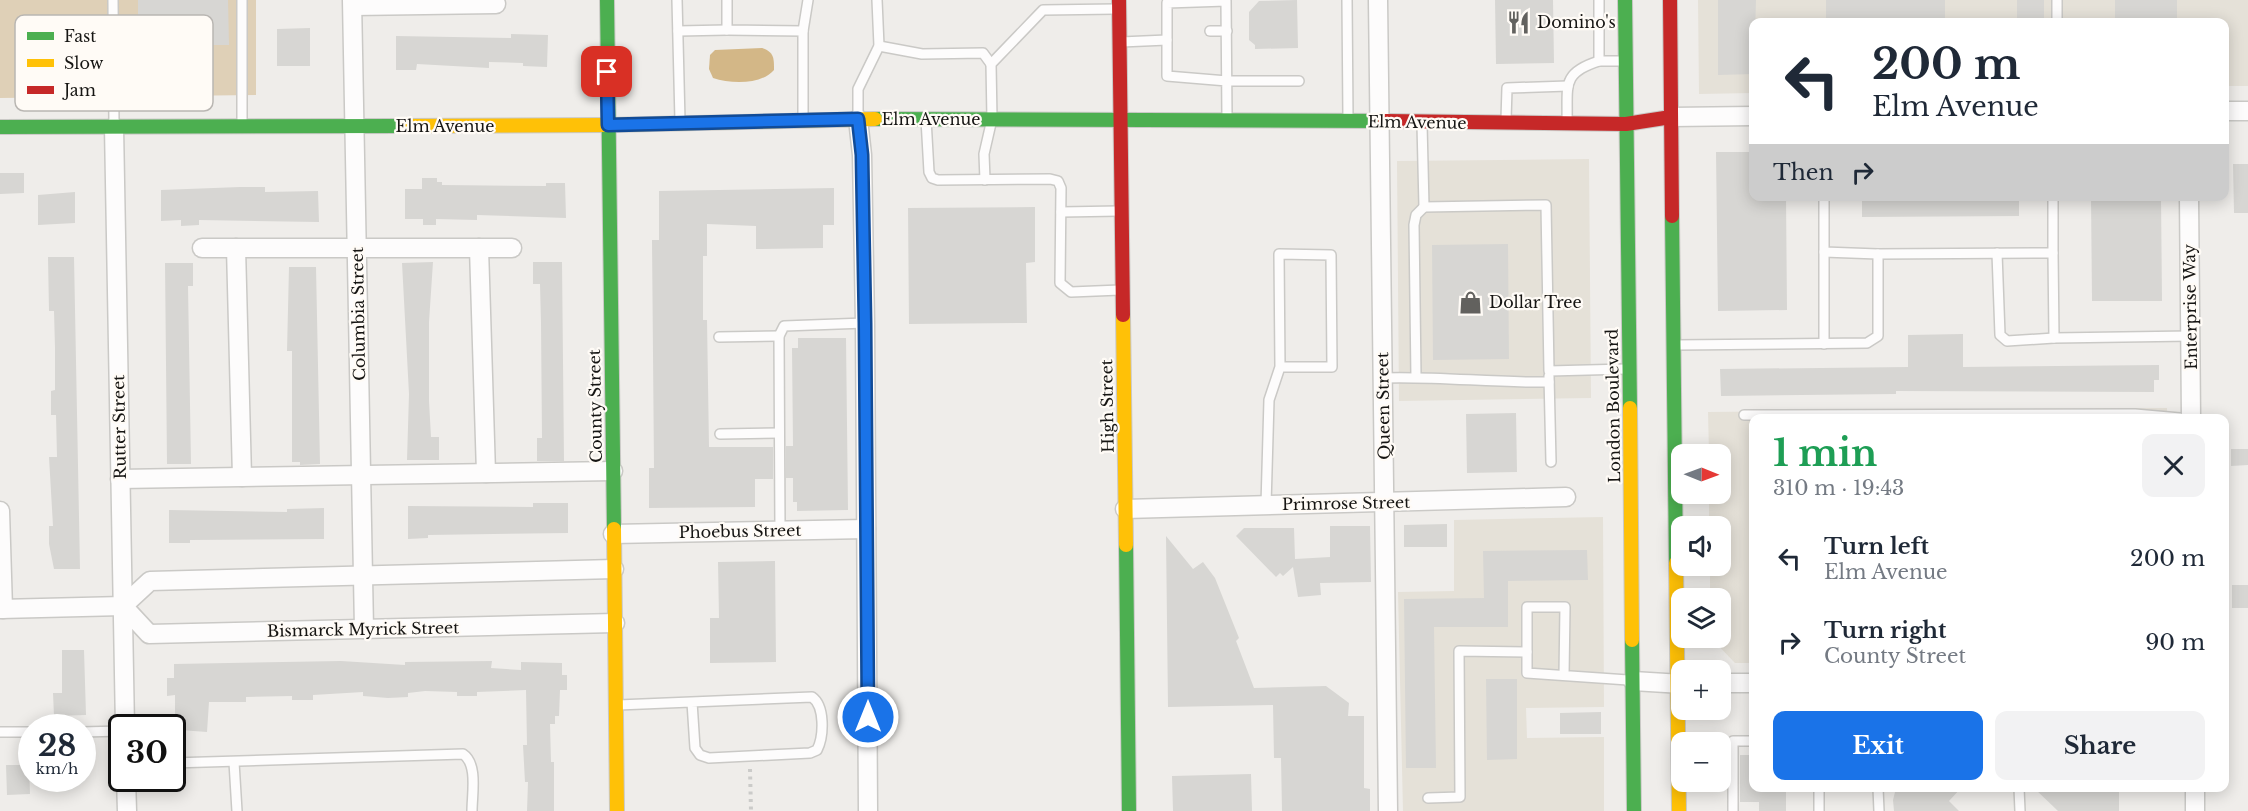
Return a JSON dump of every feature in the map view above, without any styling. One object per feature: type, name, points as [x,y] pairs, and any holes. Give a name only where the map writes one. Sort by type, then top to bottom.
[{"type":"main road","name":"County Street","points":[[607,0],[617,811]]},
{"type":"main road","name":"London Boulevard","points":[[1625,0],[1634,811]]},
{"type":"main road","points":[[1670,0],[1680,660]]},
{"type":"main road","name":"High Street","points":[[1119,5],[1129,811]]},
{"type":"main road","name":"Elm Avenue","points":[[0,127],[608,125],[992,118],[1626,124],[1671,117]]},
{"type":"main road","points":[[1679,811],[1680,720]]},
{"type":"street","name":"Queen Street","points":[[1378,0],[1388,811]]},
{"type":"street","points":[[352,3],[469,2],[496,4]]},
{"type":"street","name":"Columbia Street","points":[[352,3],[364,629]]},
{"type":"street","points":[[2229,111],[2248,111]]},
{"type":"street","name":"Elm Avenue","points":[[1671,117],[1749,116]]},
{"type":"street","points":[[858,119],[862,155],[865,323],[868,811]]},
{"type":"street","name":"Rutter Street","points":[[114,127],[125,714]]},
{"type":"street","name":"Enterprise Way","points":[[2189,201],[2191,414]]},
{"type":"street","points":[[202,248],[512,248]]},
{"type":"street","points":[[479,248],[486,473]]},
{"type":"street","points":[[236,249],[242,477]]},
{"type":"street","points":[[120,479],[612,471]]},
{"type":"street","name":"Primrose Street","points":[[1125,509],[1566,497]]},
{"type":"street","points":[[0,511],[2,609],[123,606],[150,581],[614,569]]},
{"type":"street","name":"Phoebus Street","points":[[613,534],[866,529]]},
{"type":"street","name":"Bismarck Myrick Street","points":[[123,606],[149,634],[615,623]]},
{"type":"street","points":[[1633,681],[1671,683]]},
{"type":"street","points":[[1731,683],[1749,683]]},
{"type":"street","points":[[126,792],[127,811]]},
{"type":"street","points":[[2195,792],[2195,811]]},
{"type":"lane","points":[[113,0],[113,15]]},
{"type":"lane","points":[[242,0],[242,126]]},
{"type":"lane","points":[[677,0],[680,123]]},
{"type":"lane","points":[[727,0],[727,30]]},
{"type":"lane","points":[[803,120],[802,31],[808,0]]},
{"type":"lane","points":[[858,119],[858,89],[879,46],[878,0]]},
{"type":"lane","points":[[1347,0],[1348,121]]},
{"type":"lane","points":[[1599,0],[1599,61]]},
{"type":"lane","points":[[2056,18],[2057,0]]},
{"type":"lane","points":[[1227,120],[1227,81],[1227,31],[1226,1],[1167,3],[1170,35],[1167,76],[1227,81],[1299,81]]},
{"type":"lane","points":[[991,64],[1043,5],[1119,5]]},
{"type":"lane","points":[[678,31],[802,31]]},
{"type":"lane","points":[[1210,31],[1227,31]]},
{"type":"lane","points":[[1119,42],[1170,35]]},
{"type":"lane","points":[[879,46],[922,54],[983,52],[991,64],[992,118],[984,154],[985,180]]},
{"type":"lane","points":[[1567,124],[1568,86],[1572,73],[1579,67],[1599,61],[1625,61]]},
{"type":"lane","points":[[1506,123],[1507,88],[1568,86]]},
{"type":"lane","points":[[114,111],[114,127]]},
{"type":"lane","points":[[926,119],[929,172],[932,178],[939,180],[1058,181],[1061,188],[1060,283],[1071,292],[1122,290]]},
{"type":"lane","points":[[1416,377],[1414,225],[1416,216],[1424,207],[1422,122]]},
{"type":"lane","points":[[1824,201],[1824,344]]},
{"type":"lane","points":[[2053,201],[2054,338]]},
{"type":"lane","points":[[1424,207],[1546,205],[1551,462]]},
{"type":"lane","points":[[1061,212],[1121,211]]},
{"type":"lane","points":[[1824,252],[2053,253]]},
{"type":"lane","points":[[1266,505],[1269,400],[1280,367],[1279,254],[1331,255],[1332,367],[1280,367]]},
{"type":"lane","points":[[1674,345],[1867,343],[1878,336],[1878,254]]},
{"type":"lane","points":[[1997,254],[2000,335],[2007,341],[2190,336]]},
{"type":"lane","points":[[780,530],[779,336],[784,326],[865,323]]},
{"type":"lane","points":[[719,337],[779,336]]},
{"type":"lane","points":[[1549,371],[1629,369]]},
{"type":"lane","points":[[1382,378],[1416,377],[1494,383],[1549,381]]},
{"type":"lane","points":[[1744,415],[1749,415]]},
{"type":"lane","points":[[720,434],[779,433]]},
{"type":"lane","points":[[1564,675],[1565,607],[1527,607],[1527,673],[1633,681]]},
{"type":"lane","points":[[1428,798],[1460,797],[1459,651],[1527,652]]},
{"type":"lane","points":[[616,705],[812,697],[818,702],[821,742],[818,750],[810,753],[709,758],[700,755],[695,748],[692,702]]},
{"type":"lane","points":[[0,732],[18,732]]},
{"type":"lane","points":[[1733,811],[1733,741],[1749,741]]},
{"type":"lane","points":[[186,763],[464,754],[470,759],[472,766],[472,811]]},
{"type":"lane","points":[[234,762],[237,811]]},
{"type":"lane","points":[[1819,792],[1819,811]]},
{"type":"lane","points":[[1878,792],[1879,811]]},
{"type":"lane","points":[[2019,792],[2020,811]]},
{"type":"path","points":[[750,756],[751,811]]},
{"type":"shaded area","points":[[0,0],[256,0],[256,95],[213,96],[213,15],[15,15],[15,98],[0,98]]},
{"type":"shaded area","points":[[1698,0],[2248,0],[2248,86],[2229,86],[2229,18],[1749,18],[1749,93],[1699,94]]},
{"type":"shaded area","points":[[762,48],[769,51],[773,59],[774,70],[768,75],[745,82],[713,78],[709,69],[710,55],[715,50]]},
{"type":"shaded area","points":[[1589,159],[1591,398],[1399,401],[1397,161]]},
{"type":"shaded area","points":[[2167,408],[2167,414],[1749,414],[1749,663],[1735,663],[1721,648],[1731,648],[1731,588],[1710,588],[1710,576],[1731,576],[1731,516],[1709,516],[1709,504],[1731,504],[1731,444],[1709,444],[1708,412]]},
{"type":"shaded area","points":[[1603,517],[1604,707],[1526,708],[1527,738],[1604,737],[1604,811],[1403,811],[1398,592],[1454,591],[1454,520]]},
{"type":"building","points":[[138,0],[228,0],[229,45],[213,45],[213,15],[138,15]]},
{"type":"building","points":[[1297,0],[1298,48],[1255,49],[1255,45],[1249,40],[1249,12],[1259,1]]},
{"type":"building","points":[[1495,0],[1553,0],[1554,63],[1496,64]]},
{"type":"building","points":[[1718,0],[1756,0],[1756,18],[1749,18],[1749,74],[1718,75]]},
{"type":"building","points":[[1826,0],[1945,0],[1945,18],[1826,18]]},
{"type":"building","points":[[2017,0],[2044,0],[2044,18],[2017,18]]},
{"type":"building","points":[[2115,0],[2177,0],[2177,18],[2115,18]]},
{"type":"building","points":[[310,28],[310,66],[277,66],[277,29]]},
{"type":"building","points":[[511,34],[548,35],[547,67],[523,66],[523,63],[489,62],[489,68],[417,64],[416,70],[396,70],[396,36],[511,38]]},
{"type":"building","points":[[1716,152],[1749,152],[1749,201],[1786,201],[1787,310],[1718,311]]},
{"type":"building","points":[[2233,164],[2248,164],[2248,213],[2234,213]]},
{"type":"building","points":[[0,173],[24,173],[24,193],[0,194]]},
{"type":"building","points":[[422,178],[437,178],[437,182],[442,182],[442,185],[546,186],[546,183],[565,183],[566,218],[477,215],[477,220],[436,219],[436,225],[423,225],[423,219],[405,219],[405,189],[422,189]]},
{"type":"building","points":[[265,187],[265,192],[318,191],[319,222],[199,220],[199,225],[181,226],[181,220],[161,221],[161,190]]},
{"type":"building","points":[[834,188],[834,225],[823,225],[823,248],[756,249],[756,226],[707,224],[707,256],[703,256],[703,320],[707,320],[709,447],[773,447],[773,479],[755,479],[755,507],[649,508],[649,468],[654,468],[652,240],[659,240],[659,191]]},
{"type":"building","points":[[75,192],[75,223],[38,225],[38,195]]},
{"type":"building","points":[[1862,201],[2019,201],[2019,216],[1862,217]]},
{"type":"building","points":[[2091,201],[2161,201],[2162,301],[2092,301]]},
{"type":"building","points":[[1035,207],[1035,262],[1026,263],[1027,323],[909,324],[908,208]]},
{"type":"building","name":"Dollar Tree","points":[[1508,244],[1509,359],[1433,360],[1432,245]]},
{"type":"building","points":[[48,257],[74,257],[80,569],[54,569],[49,544],[49,526],[53,526],[49,457],[57,457],[56,415],[51,415],[51,391],[55,390],[55,348],[54,311],[49,311]]},
{"type":"building","points":[[433,262],[429,322],[429,401],[431,437],[439,437],[439,460],[407,460],[409,394],[402,263]]},
{"type":"building","points":[[533,262],[562,262],[564,461],[537,461],[537,438],[542,438],[541,323],[540,284],[533,284]]},
{"type":"building","points":[[165,263],[193,263],[193,286],[188,286],[191,464],[167,464]]},
{"type":"building","points":[[289,267],[316,267],[320,464],[300,465],[300,462],[292,462],[292,351],[287,351]]},
{"type":"building","points":[[1963,334],[1963,367],[2159,365],[2159,380],[2154,380],[2154,392],[1896,391],[1896,394],[1721,396],[1720,369],[1908,367],[1908,335]]},
{"type":"building","points":[[798,338],[846,338],[848,510],[797,511],[797,502],[793,502],[793,478],[786,478],[786,446],[793,446],[792,348],[798,348]]},
{"type":"building","points":[[1516,413],[1517,472],[1467,473],[1466,414]]},
{"type":"building","points":[[2231,449],[2248,449],[2248,465],[2231,466]]},
{"type":"building","points":[[533,503],[568,503],[568,533],[428,535],[428,538],[408,539],[408,506],[533,507]]},
{"type":"building","points":[[324,508],[324,539],[190,540],[190,543],[169,543],[169,510],[287,512],[287,509]]},
{"type":"building","points":[[1447,524],[1447,547],[1404,547],[1404,525]]},
{"type":"building","points":[[1330,526],[1370,526],[1371,582],[1320,583],[1321,595],[1298,597],[1293,567],[1283,576],[1280,573],[1276,577],[1236,536],[1244,528],[1294,528],[1295,559],[1330,557]]},
{"type":"building","points":[[1166,536],[1193,569],[1203,562],[1215,578],[1239,638],[1236,641],[1254,688],[1326,686],[1349,703],[1348,716],[1364,716],[1364,788],[1370,789],[1370,811],[1282,811],[1281,758],[1274,758],[1273,705],[1168,707]]},
{"type":"building","points":[[1587,550],[1588,580],[1508,581],[1508,627],[1434,627],[1436,768],[1406,768],[1404,599],[1484,598],[1483,551]]},
{"type":"building","points":[[775,561],[776,662],[710,663],[710,618],[719,618],[718,562]]},
{"type":"building","points":[[2232,585],[2248,585],[2248,608],[2232,608]]},
{"type":"building","points":[[62,650],[84,650],[86,714],[54,714],[53,693],[62,693]]},
{"type":"building","points":[[341,661],[405,665],[405,662],[492,661],[491,668],[521,670],[521,662],[562,663],[562,675],[567,675],[567,690],[560,690],[559,716],[555,716],[555,724],[550,724],[551,762],[554,762],[554,811],[527,811],[528,782],[525,782],[523,745],[527,745],[526,690],[477,692],[477,696],[457,696],[457,692],[425,691],[408,693],[408,697],[388,698],[363,696],[363,692],[313,695],[313,700],[292,700],[292,696],[246,697],[246,702],[209,702],[207,732],[186,730],[186,714],[175,714],[175,695],[167,696],[167,678],[174,678],[174,664]]},
{"type":"building","points":[[1486,679],[1517,679],[1517,759],[1487,760]]},
{"type":"building","points":[[1601,712],[1601,734],[1560,734],[1560,713]]},
{"type":"building","points":[[1740,755],[1749,755],[1749,792],[1786,792],[1786,811],[1759,811],[1759,802],[1740,802]]},
{"type":"building","points":[[6,765],[18,765],[18,792],[30,792],[30,794],[7,795]]},
{"type":"building","points":[[1251,774],[1252,811],[1173,811],[1172,776]]},
{"type":"building","points":[[1895,792],[1957,792],[1949,801],[1959,811],[1894,811]]},
{"type":"building","points":[[2038,792],[2119,792],[2119,811],[2058,811]]},
{"type":"traffic: fast","points":[[607,0],[614,529]]},
{"type":"traffic: fast","points":[[1625,0],[1630,408]]},
{"type":"traffic: fast","points":[[875,119],[1385,121]]},
{"type":"traffic: fast","points":[[0,127],[403,126]]},
{"type":"traffic: fast","points":[[1672,216],[1675,516]]},
{"type":"traffic: fast","points":[[1126,545],[1129,811]]},
{"type":"traffic: fast","points":[[1632,640],[1634,811]]},
{"type":"traffic: slow","points":[[403,126],[608,125],[875,119]]},
{"type":"traffic: slow","points":[[1123,315],[1126,545]]},
{"type":"traffic: slow","points":[[1630,408],[1632,640]]},
{"type":"traffic: slow","points":[[614,529],[617,811]]},
{"type":"traffic: slow","points":[[1676,576],[1679,811]]},
{"type":"traffic: jam","points":[[1119,0],[1123,315]]},
{"type":"traffic: jam","points":[[1670,0],[1672,216]]},
{"type":"traffic: jam","points":[[1385,121],[1626,124],[1671,117]]},
{"type":"place","name":"Domino's","points":[[1519,22]]},
{"type":"place","name":"Dollar Tree","points":[[1471,302]]},
{"type":"route","points":[[607,72],[608,125],[858,119],[862,155],[865,323],[868,717]]}]
